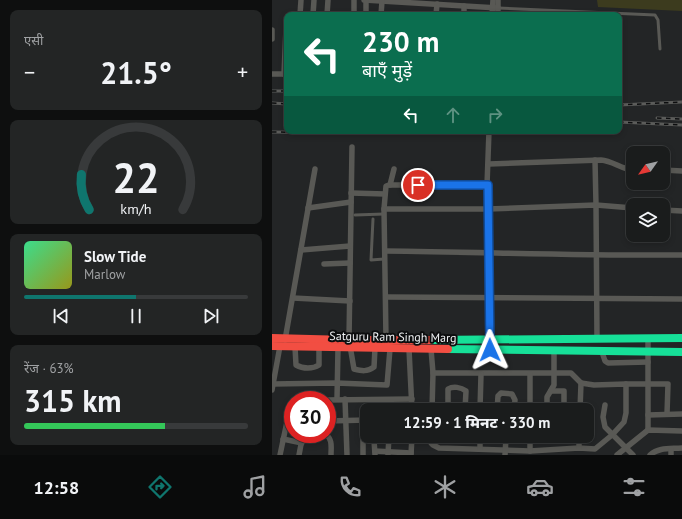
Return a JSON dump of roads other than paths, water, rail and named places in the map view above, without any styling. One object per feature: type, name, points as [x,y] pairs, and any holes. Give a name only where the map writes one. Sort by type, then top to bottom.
[{"type":"main road","name":"Satguru Ram Singh Marg","points":[[272,338],[280,344],[295,347],[338,348],[350,344],[390,349],[682,352]]},
{"type":"main road","name":"Satguru Ram Singh Marg","points":[[280,344],[350,344],[386,339],[682,338]]},
{"type":"street","points":[[300,12],[301,0]]},
{"type":"street","points":[[313,12],[314,0]]},
{"type":"street","points":[[327,12],[328,0]]},
{"type":"street","points":[[354,0],[354,12]]},
{"type":"street","points":[[366,12],[365,0],[461,4],[495,8]]},
{"type":"street","points":[[493,0],[497,12]]},
{"type":"street","points":[[493,12],[498,0]]},
{"type":"street","points":[[381,12],[382,1]]},
{"type":"street","points":[[436,12],[437,4]]},
{"type":"street","points":[[272,30],[272,39]]},
{"type":"street","points":[[272,74],[284,74]]},
{"type":"street","points":[[489,134],[488,209],[490,350]]},
{"type":"street","points":[[352,147],[350,344],[354,369],[362,371],[370,370],[374,367],[375,348]]},
{"type":"street","points":[[488,164],[594,160],[608,161],[626,169]]},
{"type":"street","points":[[594,160],[596,205],[597,338]]},
{"type":"street","points":[[390,185],[394,168]]},
{"type":"street","points":[[315,169],[293,298],[280,344],[273,387],[336,383],[387,385],[390,349]]},
{"type":"street","points":[[670,170],[682,171]]},
{"type":"street","points":[[386,339],[384,212],[386,186],[488,185]]},
{"type":"street","points":[[351,193],[385,194]]},
{"type":"street","points":[[308,208],[351,202]]},
{"type":"street","points":[[384,212],[596,205],[626,207]]},
{"type":"street","points":[[670,210],[682,211]]},
{"type":"street","points":[[301,250],[350,246]]},
{"type":"street","points":[[385,251],[489,252],[596,256],[682,255]]},
{"type":"street","points":[[324,264],[350,263]]},
{"type":"street","points":[[386,297],[682,300]]},
{"type":"street","points":[[293,298],[350,301]]},
{"type":"street","points":[[648,338],[648,430]]},
{"type":"street","points":[[295,347],[296,365],[301,368],[315,368],[319,365],[319,347]]},
{"type":"street","points":[[338,348],[336,383],[337,399],[412,399]]},
{"type":"street","points":[[409,349],[412,403]]},
{"type":"street","points":[[431,349],[433,373],[432,403]]},
{"type":"street","points":[[547,403],[547,397],[554,385],[554,351]]},
{"type":"street","points":[[602,352],[605,361],[608,363],[648,362]]},
{"type":"street","points":[[433,373],[571,373],[580,383],[594,385],[668,384],[667,414]]},
{"type":"street","points":[[480,403],[481,374]]},
{"type":"street","points":[[530,374],[530,403]]},
{"type":"street","points":[[580,383],[580,403]]},
{"type":"street","points":[[431,443],[436,447],[505,452],[579,448],[595,449],[622,425],[626,418],[626,384]]},
{"type":"street","points":[[448,403],[448,388],[451,387],[463,388],[466,391],[465,403]]},
{"type":"street","points":[[551,391],[564,391],[564,403]]},
{"type":"street","points":[[498,403],[498,396],[501,393],[512,394],[515,403]]},
{"type":"street","points":[[345,399],[347,420],[347,455]]},
{"type":"street","points":[[604,404],[603,422],[605,427],[625,449],[633,455]]},
{"type":"street","points":[[648,415],[682,414]]},
{"type":"street","points":[[336,421],[360,420]]},
{"type":"street","points":[[617,455],[648,430],[682,431]]},
{"type":"street","points":[[280,455],[284,434]]},
{"type":"street","points":[[363,455],[363,440],[374,440],[375,453],[411,454],[412,443]]},
{"type":"street","points":[[299,455],[302,443]]},
{"type":"street","points":[[331,443],[331,455]]},
{"type":"street","points":[[388,453],[389,443]]},
{"type":"street","points":[[480,443],[480,449]]},
{"type":"street","points":[[530,443],[530,451]]},
{"type":"street","points":[[579,443],[579,448]]},
{"type":"street","points":[[650,455],[657,450],[671,452],[682,448]]},
{"type":"lane","points":[[495,8],[586,12]]},
{"type":"lane","points":[[622,14],[655,15],[658,20],[660,50]]},
{"type":"lane","points":[[355,215],[384,212]]},
{"type":"lane","points":[[373,219],[371,260],[385,259]]},
{"type":"railway","points":[[272,91],[284,91]]},
{"type":"railway","points":[[622,105],[682,102]]},
{"type":"railway","points":[[272,103],[284,104]]},
{"type":"railway","points":[[657,118],[682,119]]},
{"type":"railway","points":[[622,122],[682,125]]},
{"type":"railway","points":[[272,132],[284,132]]}]
